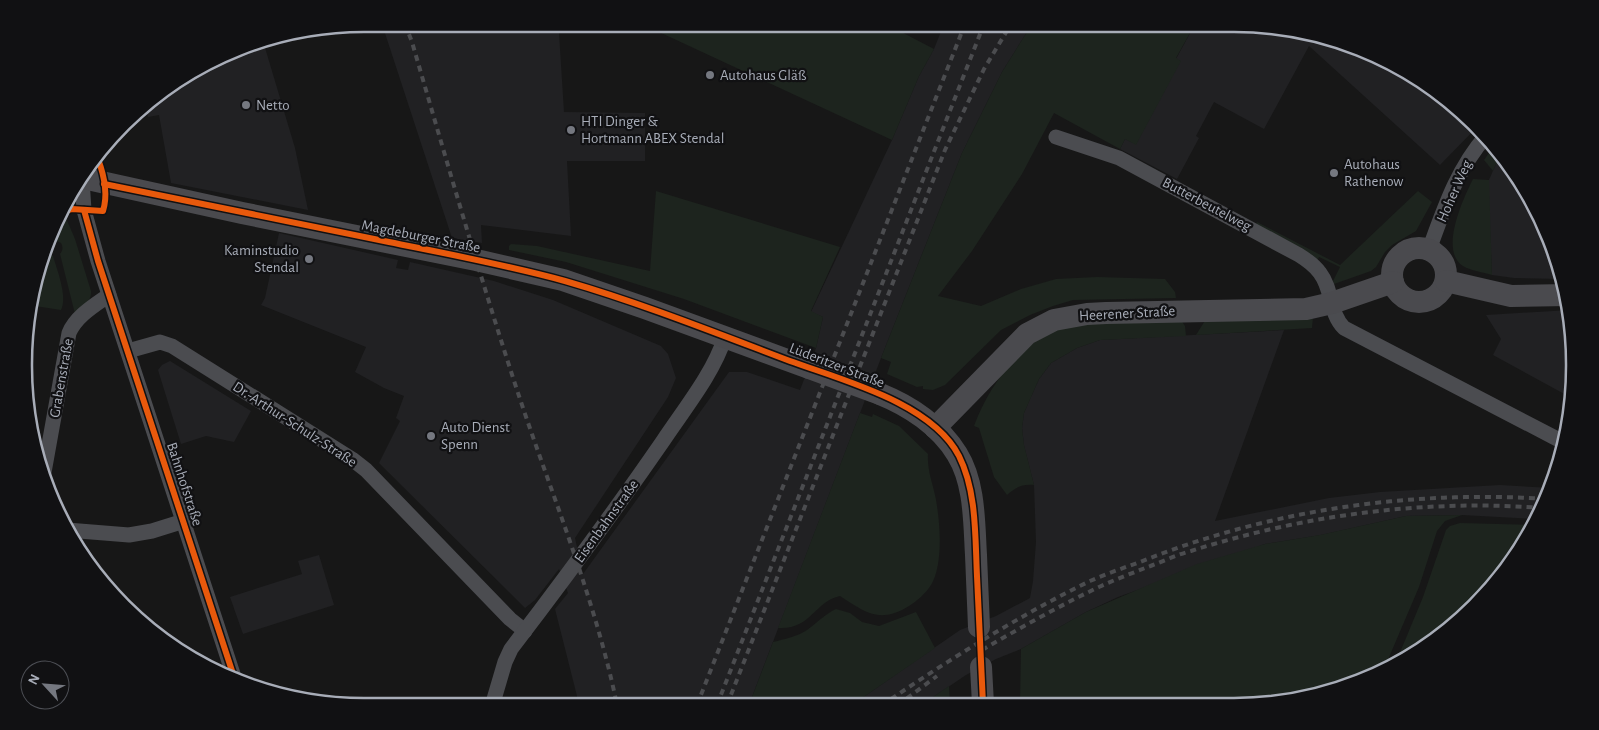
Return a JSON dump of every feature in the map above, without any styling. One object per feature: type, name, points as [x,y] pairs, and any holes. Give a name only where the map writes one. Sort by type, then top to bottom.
[{"type":"main road","name":"Magdeburger Straße","points":[[89,180],[537,274],[592,289],[726,337]]},
{"type":"main road","points":[[1414,248],[1429,250],[1436,254],[1445,266],[1446,281],[1438,295],[1431,299],[1416,302],[1402,296],[1393,282],[1393,268],[1401,255],[1414,248]]},
{"type":"main road","points":[[1446,281],[1511,296],[1559,295]]},
{"type":"main road","name":"Heerener Straße","points":[[934,428],[1026,334],[1054,320],[1087,314],[1106,313],[1306,309],[1332,303],[1393,282]]},
{"type":"main road","name":"Lüderitzer Straße","points":[[726,337],[880,394],[909,408],[949,442],[958,456],[968,484],[974,523],[979,627]]},
{"type":"main road","points":[[981,667],[983,698]]},
{"type":"street","name":"Butterbeutelweg","points":[[1056,137],[1119,158],[1299,255],[1321,274],[1327,285],[1332,303]]},
{"type":"street","name":"Hoher Weg","points":[[1429,250],[1457,178],[1467,160],[1481,143]]},
{"type":"street","name":"Bahnhofstraße","points":[[82,191],[88,225],[109,295],[231,669]]},
{"type":"street","name":"Grabenstraße","points":[[46,459],[69,333],[75,323],[90,308],[109,295]]},
{"type":"street","points":[[1332,303],[1334,314],[1344,328],[1558,439]]},
{"type":"street","name":"Eisenbahnstraße","points":[[494,698],[505,662],[512,649],[582,555],[678,419],[716,359],[726,337]]},
{"type":"street","name":"Dr.-Arthur-Schulz-Straße","points":[[128,351],[154,343],[166,343],[352,458],[366,470],[510,620],[525,631]]},
{"type":"street","points":[[77,531],[129,535],[152,531],[184,521]]},
{"type":"shaded area","points":[[385,32],[574,32],[559,33],[564,112],[645,113],[645,161],[567,161],[571,236],[481,225],[482,243],[452,238]]},
{"type":"shaded area","points":[[659,32],[901,32],[934,49],[919,76],[892,140]]},
{"type":"shaded area","points":[[941,32],[1027,32],[1002,72],[962,153],[881,358],[752,698],[577,698],[555,609],[568,593],[559,569],[535,600],[525,608],[379,463],[400,421],[396,418],[404,396],[384,388],[355,372],[366,347],[261,305],[265,298],[279,233],[398,260],[396,268],[408,270],[410,262],[494,281],[553,300],[661,346],[668,354],[676,378],[668,397],[575,538],[583,574],[729,372],[747,372],[800,390],[816,348],[823,317],[811,312],[892,140],[919,76]]},
{"type":"shaded area","points":[[1027,32],[1191,32],[1176,58],[1181,61],[1136,145],[1125,139],[1120,149],[1054,113],[1022,174],[972,251],[938,296],[981,306],[1021,289],[1056,279],[1097,277],[1165,279],[1175,292],[1176,298],[1073,300],[1053,306],[1001,330],[945,385],[933,390],[923,389],[923,386],[917,387],[887,374],[891,362],[881,358],[962,153],[1002,72]]},
{"type":"shaded area","points":[[1191,32],[1256,33],[1277,35],[1320,44],[1361,58],[1400,77],[1436,101],[1472,133],[1440,165],[1309,46],[1264,129],[1214,102],[1196,136],[1199,138],[1177,179],[1120,149],[1125,139],[1136,144],[1180,61],[1176,59]]},
{"type":"shaded area","points":[[265,48],[295,148],[308,210],[171,183],[159,115],[148,117],[147,114],[163,101],[199,77],[238,58]]},
{"type":"shaded area","points":[[1489,153],[1498,164],[1496,164],[1493,171],[1484,160]]},
{"type":"shaded area","points":[[1496,164],[1498,164],[1510,180],[1532,218],[1549,258],[1555,279],[1514,278],[1492,275],[1488,182]]},
{"type":"shaded area","points":[[1473,179],[1489,180],[1492,275],[1463,266],[1456,259],[1453,249],[1455,224]]},
{"type":"shaded area","points":[[656,191],[840,247],[811,311],[823,317],[816,348],[684,299],[566,262],[509,250],[511,244],[537,246],[650,271]]},
{"type":"shaded area","points":[[1418,191],[1432,202],[1416,231],[1392,245],[1371,271],[1334,284],[1333,281],[1340,267],[1319,257],[1316,263],[1256,225],[1257,222],[1340,265]]},
{"type":"shaded area","points":[[66,219],[75,239],[91,291],[88,301],[75,314],[60,254],[62,250],[61,243],[57,241]]},
{"type":"shaded area","points":[[51,255],[53,256],[63,291],[61,310],[38,306]]},
{"type":"shaded area","points":[[1562,310],[1566,343],[1565,395],[1493,355],[1501,339],[1486,315]]},
{"type":"shaded area","points":[[1313,317],[1312,328],[1196,335],[1206,319]]},
{"type":"shaded area","points":[[1181,320],[1185,326],[1186,336],[1100,340],[1077,348],[1051,363],[1039,379],[1024,413],[1022,428],[1024,445],[1034,485],[1019,487],[1007,495],[994,477],[979,428],[974,426],[991,391],[1014,359],[1045,335],[1063,327],[1106,321]]},
{"type":"shaded area","points":[[1284,330],[1215,521],[1329,498],[1380,492],[1500,485],[1543,487],[1529,519],[1462,515],[1406,516],[1321,535],[1265,544],[1118,597],[1086,612],[1021,649],[996,659],[966,675],[932,698],[862,698],[960,630],[996,616],[1030,598],[1036,542],[1034,485],[1024,446],[1022,428],[1024,413],[1039,379],[1051,363],[1077,348],[1100,340]]},
{"type":"shaded area","points":[[170,361],[251,411],[234,442],[206,436],[181,444],[158,370],[162,365]]},
{"type":"shaded area","points":[[860,413],[872,417],[873,414],[899,426],[928,454],[929,470],[937,505],[940,541],[935,576],[927,591],[921,597],[912,604],[890,614],[873,614],[840,596],[824,603],[798,625],[778,628]]},
{"type":"shaded area","points":[[1462,515],[1445,521],[1437,531],[1419,587],[1388,659],[1381,663],[1341,680],[1277,695],[1234,698],[1020,698],[1021,649],[1086,612],[1197,564],[1265,544],[1320,535],[1406,516]]},
{"type":"shaded area","points":[[1460,523],[1525,525],[1498,567],[1469,600],[1436,629],[1400,653],[1423,597],[1446,530],[1450,526]]},
{"type":"shaded area","points":[[319,555],[334,605],[243,634],[230,597],[302,574],[298,561]]},
{"type":"shaded area","points":[[836,609],[850,613],[862,622],[879,626],[916,612],[935,648],[862,698],[752,698],[773,642],[790,638],[803,632]]},
{"type":"shaded area","points":[[949,686],[950,698],[932,698]]},
{"type":"railway","points":[[408,32],[504,349],[585,586],[615,698]]},
{"type":"railway","points":[[700,698],[962,32]]},
{"type":"railway","points":[[720,698],[981,32]]},
{"type":"railway","points":[[730,698],[945,150],[984,69],[1006,32]]},
{"type":"railway","points":[[893,698],[984,639],[1063,595],[1102,576],[1189,544],[1289,517],[1392,501],[1495,497],[1538,499]]},
{"type":"railway","points":[[982,650],[1054,609],[1105,584],[1179,555],[1234,538],[1321,519],[1409,508],[1453,506],[1534,508]]},
{"type":"railway","points":[[907,698],[937,676]]},
{"type":"cycle path","points":[[72,209],[103,211],[105,185],[100,165]]},
{"type":"cycle path","points":[[104,184],[477,260],[565,281],[650,309],[859,385],[907,408],[929,421],[946,437],[959,456],[969,484],[975,530],[983,698]]},
{"type":"cycle path","points":[[84,210],[98,261],[231,669]]},
{"type":"place","name":"Autohaus Gläß","points":[[710,75]]},
{"type":"place","name":"Netto","points":[[246,105]]},
{"type":"place","name":"HTI Dinger & Hortmann ABEX Stendal","points":[[571,130]]},
{"type":"place","name":"Autohaus Rathenow","points":[[1334,173]]},
{"type":"place","name":"Kaminstudio Stendal","points":[[309,259]]},
{"type":"place","name":"Auto Dienst Spenn","points":[[431,436]]}]
